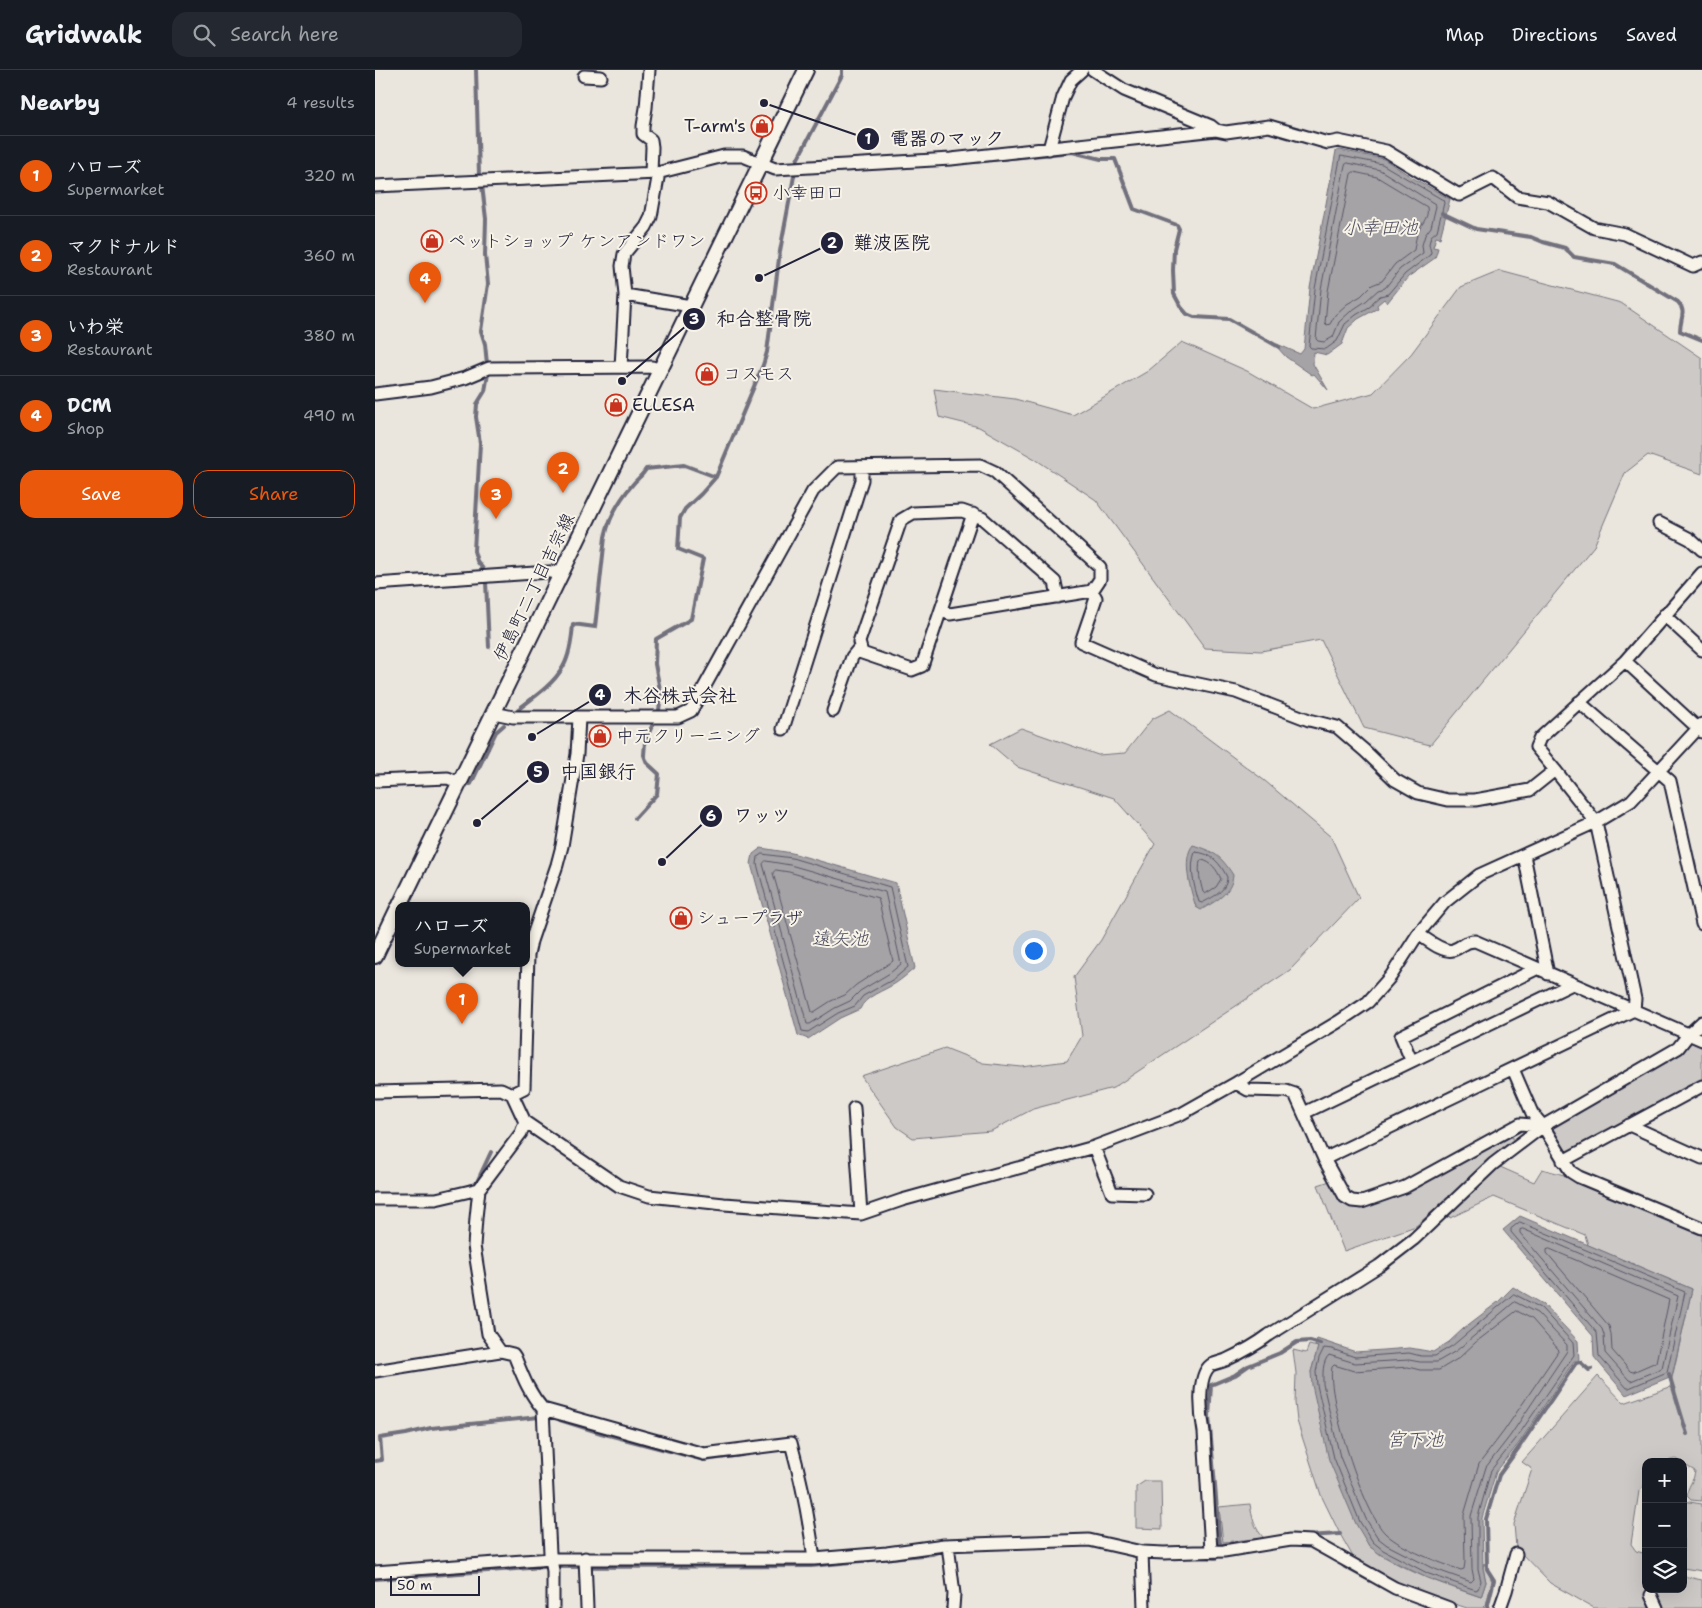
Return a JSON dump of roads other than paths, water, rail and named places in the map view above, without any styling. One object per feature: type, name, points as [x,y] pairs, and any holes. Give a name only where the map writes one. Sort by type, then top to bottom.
[{"type":"street","points":[[621,367],[625,295],[622,266],[624,254],[646,227],[651,217],[656,175],[651,140],[643,134],[647,108],[649,70]]},
{"type":"street","name":"伊島町二丁目吉宗線","points":[[401,902],[807,70]]},
{"type":"street","points":[[1049,149],[1063,97],[1071,80],[1082,70]]},
{"type":"street","points":[[1093,70],[1124,90],[1211,126],[1216,130]]},
{"type":"street","points":[[375,186],[656,175],[724,156],[743,156],[775,169],[951,159],[1216,130],[1226,132],[1269,126],[1328,142],[1339,141],[1386,151],[1459,195],[1493,178],[1517,197],[1548,202],[1594,228],[1625,234],[1693,266],[1702,262]]},
{"type":"street","points":[[625,295],[691,306]]},
{"type":"street","points":[[375,394],[431,387],[465,378],[487,368],[652,367],[660,370]]},
{"type":"street","points":[[494,713],[513,718],[678,718],[691,711],[813,491],[837,467],[980,465],[995,472],[1100,567],[1100,579],[1092,591],[950,614],[941,611]]},
{"type":"street","points":[[783,729],[862,480],[862,467]]},
{"type":"street","points":[[973,514],[922,666],[912,670],[862,654],[859,642],[901,520],[913,513],[962,511],[973,514],[982,518],[1055,582],[1058,596]]},
{"type":"street","points":[[1659,523],[1690,539],[1702,550]]},
{"type":"street","points":[[375,584],[563,571]]},
{"type":"street","points":[[1634,1010],[1635,999],[1596,822],[1536,747],[1540,738],[1625,661],[1702,573]]},
{"type":"street","points":[[1092,591],[1096,598],[1081,642],[1156,675],[1236,692],[1309,720],[1337,727],[1395,780],[1418,793],[1448,800],[1475,800],[1530,790],[1555,770]]},
{"type":"street","points":[[1664,615],[1702,650]]},
{"type":"street","points":[[833,711],[852,657],[860,647]]},
{"type":"street","points":[[375,1092],[501,1089],[512,1094],[525,1122],[619,1186],[649,1196],[813,1212],[861,1214],[902,1200],[1093,1147],[1181,1114],[1237,1083],[1338,1022],[1367,1002],[1391,976],[1418,934],[1445,902],[1479,875],[1596,822],[1631,801],[1701,728],[1625,661]]},
{"type":"street","points":[[1579,702],[1670,781],[1702,924]]},
{"type":"street","points":[[530,946],[562,846],[577,754],[579,718]]},
{"type":"street","points":[[375,780],[449,778],[459,783]]},
{"type":"street","points":[[1524,855],[1548,974]]},
{"type":"street","name":"伊島町二丁目吉宗線","points":[[375,956],[395,915]]},
{"type":"street","points":[[1418,934],[1444,950],[1453,950],[1468,941],[1475,941],[1702,1040]]},
{"type":"street","points":[[512,1094],[524,1088],[528,967]]},
{"type":"street","points":[[1411,1060],[1401,1036],[1536,969]]},
{"type":"street","points":[[1304,1113],[1572,984]]},
{"type":"street","points":[[1324,1159],[1634,1010]]},
{"type":"street","points":[[1217,1551],[1201,1416],[1201,1391],[1210,1366],[1255,1345],[1269,1334],[1379,1266],[1414,1239],[1493,1164],[1543,1126],[1678,1048],[1702,1022]]},
{"type":"street","points":[[1513,1069],[1531,1113],[1543,1126],[1571,1172],[1702,1228]]},
{"type":"street","points":[[1237,1083],[1248,1090],[1286,1091],[1295,1094],[1324,1159],[1345,1197],[1352,1201],[1362,1202],[1405,1187],[1519,1124],[1543,1126]]},
{"type":"street","points":[[1563,1161],[1702,1087]]},
{"type":"street","points":[[854,1108],[861,1214]]},
{"type":"street","points":[[499,1352],[488,1334],[474,1246],[479,1189],[521,1133],[525,1122]]},
{"type":"street","points":[[1629,1125],[1702,1158]]},
{"type":"street","points":[[1093,1147],[1112,1194],[1145,1194]]},
{"type":"street","points":[[375,1199],[435,1199],[479,1189]]},
{"type":"street","points":[[375,1371],[499,1352],[513,1354],[525,1384],[543,1409],[704,1454],[791,1443],[809,1516],[814,1559]]},
{"type":"street","points":[[543,1409],[553,1608]]},
{"type":"street","points":[[375,1572],[552,1564],[814,1559],[949,1548],[1089,1540],[1142,1555],[1217,1551],[1291,1540],[1311,1540],[1395,1588],[1449,1608]]},
{"type":"street","points":[[949,1548],[954,1594],[953,1608]]},
{"type":"street","points":[[1500,1608],[1516,1554]]},
{"type":"street","points":[[1142,1555],[1144,1608]]},
{"type":"street","points":[[586,1564],[587,1608]]},
{"type":"street","points":[[1651,1594],[1657,1608]]},
{"type":"water","name":"小幸田池","points":[[1340,150],[1384,159],[1450,199],[1440,238],[1436,237],[1433,247],[1438,248],[1435,258],[1408,277],[1387,303],[1384,299],[1377,305],[1378,308],[1358,319],[1348,328],[1342,344],[1327,355],[1314,352],[1313,364],[1328,390],[1314,374],[1312,375],[1286,357],[1276,346],[1277,344],[1300,354],[1304,349],[1310,288],[1336,151]]},
{"type":"water","points":[[1193,845],[1217,856],[1225,863],[1233,875],[1230,887],[1226,892],[1201,910],[1196,907],[1188,876],[1189,851]]},
{"type":"water","name":"遠矢池","points":[[761,848],[792,853],[896,883],[915,968],[896,983],[870,997],[862,1004],[860,1009],[840,1018],[808,1039],[798,1035],[751,864],[753,854]]},
{"type":"water","points":[[1520,1216],[1692,1289],[1672,1376],[1626,1395],[1594,1357],[1593,1336],[1503,1230]]},
{"type":"water","name":"宮下池","points":[[1513,1287],[1543,1304],[1578,1341],[1579,1361],[1574,1361],[1519,1443],[1496,1472],[1482,1518],[1483,1568],[1486,1582],[1481,1597],[1427,1578],[1381,1555],[1369,1546],[1356,1524],[1329,1460],[1312,1385],[1311,1372],[1318,1347],[1315,1346],[1317,1339],[1356,1352],[1410,1348],[1433,1352],[1449,1342],[1498,1302]]},
{"type":"waterway","points":[[476,70],[479,175],[486,219],[485,255],[488,284],[481,331],[485,344],[488,374],[485,391],[477,404],[476,417],[480,443],[474,551],[477,561],[483,569]]},
{"type":"waterway","points":[[635,818],[657,794],[659,774],[647,763],[644,755],[645,742],[659,710],[661,695],[655,664],[656,639],[691,619],[703,559],[678,549],[680,518],[685,509],[716,477],[763,365],[767,352],[780,251],[797,160],[842,75],[842,70]]},
{"type":"waterway","points":[[972,162],[1072,152],[1101,159],[1115,159],[1134,209],[1177,225],[1179,229],[1174,249],[1174,294],[1187,314],[1194,317],[1229,319],[1279,347]]},
{"type":"waterway","points":[[1442,213],[1476,229],[1531,237],[1565,248],[1574,257],[1615,264],[1678,302],[1683,312],[1680,331],[1702,340]]},
{"type":"waterway","points":[[517,710],[542,691],[559,674],[569,652],[573,624],[595,627],[605,537],[616,509],[633,484],[646,469],[684,465],[716,477]]},
{"type":"waterway","points":[[486,582],[489,647]]},
{"type":"waterway","points":[[469,784],[471,784],[496,732],[504,725]]},
{"type":"waterway","points":[[468,1186],[476,1184],[491,1152]]},
{"type":"waterway","points":[[1220,1545],[1209,1416],[1211,1385],[1235,1375],[1248,1366],[1280,1353],[1297,1342],[1310,1341],[1320,1344]]},
{"type":"waterway","points":[[1487,1608],[1494,1580],[1487,1569],[1486,1519],[1499,1475],[1576,1363],[1580,1362],[1589,1370],[1591,1369]]},
{"type":"waterway","points":[[1669,1374],[1687,1434]]},
{"type":"waterway","points":[[375,1461],[382,1460],[380,1438],[431,1428],[539,1417]]},
{"type":"waterway","points":[[560,1420],[601,1433],[704,1460],[742,1455]]},
{"type":"waterway","points":[[1307,1536],[1340,1534]]},
{"type":"waterway","points":[[1196,1557],[1216,1558],[1220,1545],[1246,1542]]},
{"type":"waterway","points":[[375,1579],[543,1567],[811,1566],[932,1554],[943,1550]]},
{"type":"waterway","points":[[1341,1563],[1371,1581]]},
{"type":"waterway","points":[[1423,1604],[1432,1608]]},
{"type":"place","name":"電器のマック","points":[[764,103]]},
{"type":"place","name":"T-arm's","points":[[762,126]]},
{"type":"place","name":"小幸田口","points":[[756,193]]},
{"type":"place","name":"ペットショップ ケンアンドワン","points":[[432,241]]},
{"type":"place","name":"難波医院","points":[[759,278]]},
{"type":"place","name":"DCM","points":[[425,303]]},
{"type":"place","name":"コスモス","points":[[707,374]]},
{"type":"place","name":"和合整骨院","points":[[622,381]]},
{"type":"place","name":"ELLESA","points":[[616,405]]},
{"type":"place","name":"マクドナルド","points":[[563,493]]},
{"type":"place","name":"いわ栄","points":[[496,519]]},
{"type":"place","name":"中元クリーニング","points":[[600,736]]},
{"type":"place","name":"木谷株式会社","points":[[532,737]]},
{"type":"place","name":"中国銀行","points":[[477,823]]},
{"type":"place","name":"ワッツ","points":[[662,862]]},
{"type":"place","name":"シュープラザ","points":[[681,918]]},
{"type":"place","name":"ハローズ","points":[[462,1024]]}]
